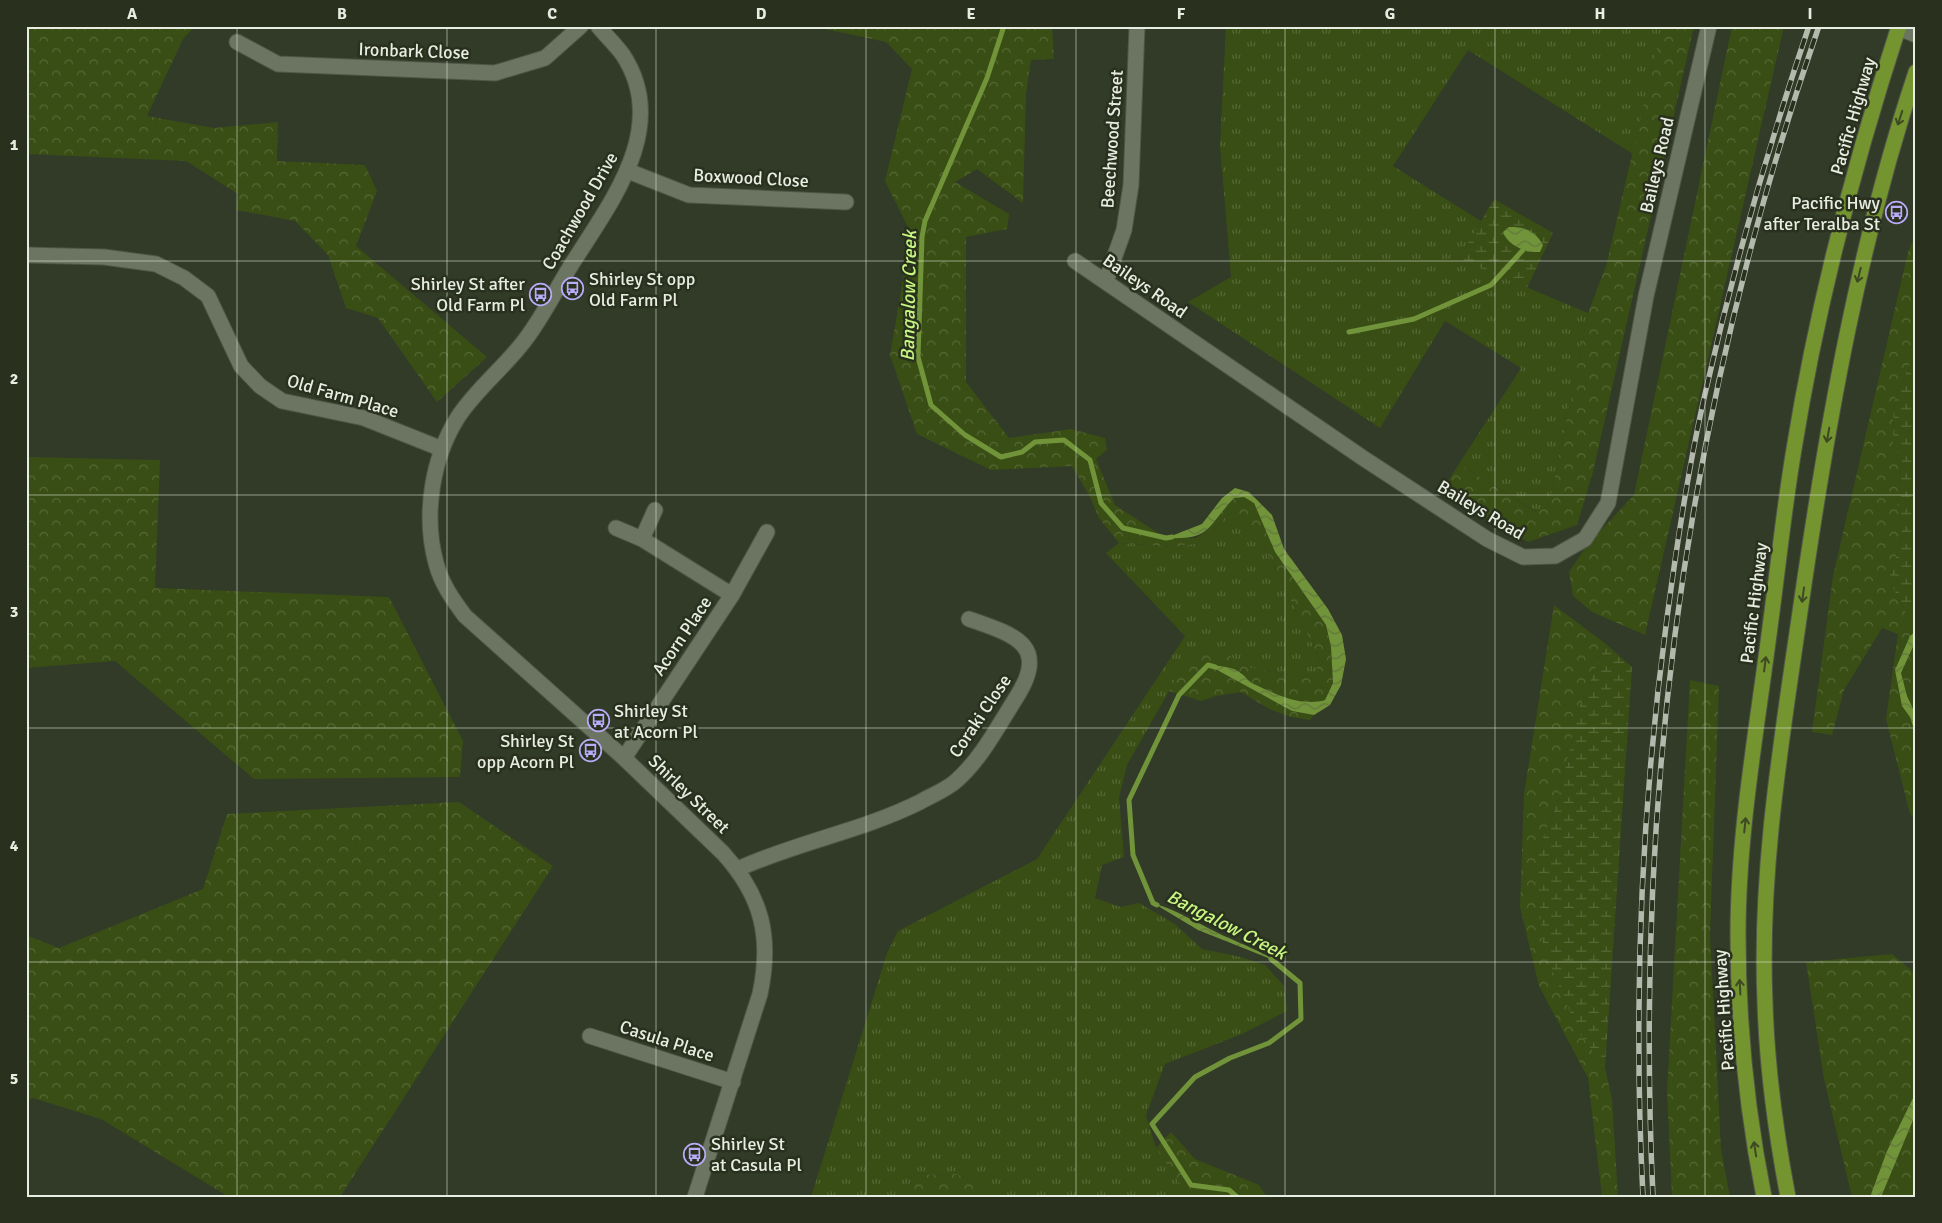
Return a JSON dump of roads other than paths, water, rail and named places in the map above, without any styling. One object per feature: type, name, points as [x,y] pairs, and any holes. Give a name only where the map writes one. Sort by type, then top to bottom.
[{"type":"main road","name":"Pacific Highway","points":[[1764,1197],[1753,1134],[1742,1034],[1739,959],[1743,839],[1794,450],[1805,388],[1836,241],[1899,27]]},
{"type":"main road","points":[[1788,1197],[1776,1122],[1765,1004],[1768,860],[1776,779],[1816,498],[1849,317],[1891,146],[1916,72]]},
{"type":"street","name":"Ironbark Close","points":[[237,42],[278,64],[496,73],[546,58],[581,26]]},
{"type":"street","name":"Coachwood Drive","points":[[442,449],[463,410],[525,340],[608,206],[635,155],[640,118],[638,94],[632,72],[623,55],[598,26]]},
{"type":"street","name":"Beechwood Street","points":[[1106,281],[1124,230],[1131,185],[1137,26]]},
{"type":"street","name":"Baileys Road","points":[[1074,261],[1356,453],[1487,539],[1523,557],[1555,556],[1584,539],[1608,503],[1646,296],[1709,26]]},
{"type":"street","points":[[1899,27],[1916,35]]},
{"type":"street","name":"Boxwood Close","points":[[628,171],[689,195],[846,202]]},
{"type":"street","name":"Old Farm Place","points":[[26,255],[104,257],[156,264],[184,278],[208,296],[241,366],[260,386],[282,401],[364,418],[442,449]]},
{"type":"street","name":"Shirley Street","points":[[442,449],[434,478],[430,521],[436,564],[452,598],[465,616],[624,758],[738,869],[756,902],[763,927],[766,965],[760,994],[695,1197]]},
{"type":"street","points":[[642,539],[655,510]]},
{"type":"street","points":[[616,528],[642,539],[732,595]]},
{"type":"street","name":"Acorn Place","points":[[624,758],[732,595],[767,532]]},
{"type":"street","name":"Coraki Close","points":[[738,869],[760,859],[893,815],[949,786],[958,779],[983,751],[1022,688],[1031,667],[1028,653],[1016,639],[997,629],[970,619]]},
{"type":"street","name":"Casula Place","points":[[590,1036],[733,1082]]},
{"type":"water","points":[[1509,227],[1529,230],[1533,233],[1543,245],[1540,252],[1523,250],[1513,245],[1503,232]]},
{"type":"water","points":[[1235,488],[1249,492],[1272,515],[1284,549],[1328,609],[1342,635],[1346,659],[1341,685],[1330,705],[1314,715],[1292,711],[1208,665],[1235,669],[1252,683],[1298,701],[1316,702],[1325,700],[1333,683],[1331,647],[1326,625],[1275,552],[1254,503],[1244,497],[1234,498],[1212,524],[1200,534],[1192,537],[1166,538],[1202,524],[1222,498]]},
{"type":"water","points":[[1916,631],[1916,640],[1901,673],[1907,696],[1916,715],[1916,735],[1910,717],[1902,706],[1895,670],[1910,636]]},
{"type":"water","points":[[1153,903],[1178,913],[1276,961],[1198,930]]},
{"type":"water","points":[[1916,1092],[1916,1113],[1881,1197],[1870,1197],[1887,1151]]},
{"type":"waterway","name":"Bangalow Creek","points":[[1004,26],[987,78],[925,221],[922,237],[918,357],[931,405],[965,435],[1001,457],[1022,452],[1035,442],[1064,440],[1090,460],[1101,503],[1123,528],[1166,538],[1172,537]]},
{"type":"waterway","points":[[1349,332],[1414,319],[1491,285],[1523,250]]},
{"type":"waterway","name":"Bangalow Creek","points":[[1157,905],[1153,903],[1133,855],[1129,800],[1179,695],[1208,665],[1215,667]]},
{"type":"waterway","name":"Bangalow Creek","points":[[1237,1197],[1229,1190],[1191,1185],[1152,1124],[1195,1077],[1230,1058],[1269,1043],[1301,1019],[1300,983],[1271,959]]},
{"type":"railway","points":[[1643,1197],[1639,1052],[1642,907],[1651,762],[1667,618],[1688,478],[1727,301],[1765,163],[1809,26]]},
{"type":"railway","points":[[1653,1197],[1649,1048],[1652,899],[1662,751],[1679,604],[1703,457],[1735,312],[1773,168],[1819,26]]},
{"type":"place","name":"Pacific Hwy after Teralba St","points":[[1896,213]]},
{"type":"place","name":"Shirley St opp Old Farm Pl","points":[[573,289]]},
{"type":"place","name":"Shirley St after Old Farm Pl","points":[[541,294]]},
{"type":"place","name":"Shirley St at Acorn Pl","points":[[598,721]]},
{"type":"place","name":"Shirley St opp Acorn Pl","points":[[590,751]]},
{"type":"place","name":"Shirley St at Casula Pl","points":[[695,1154]]}]
